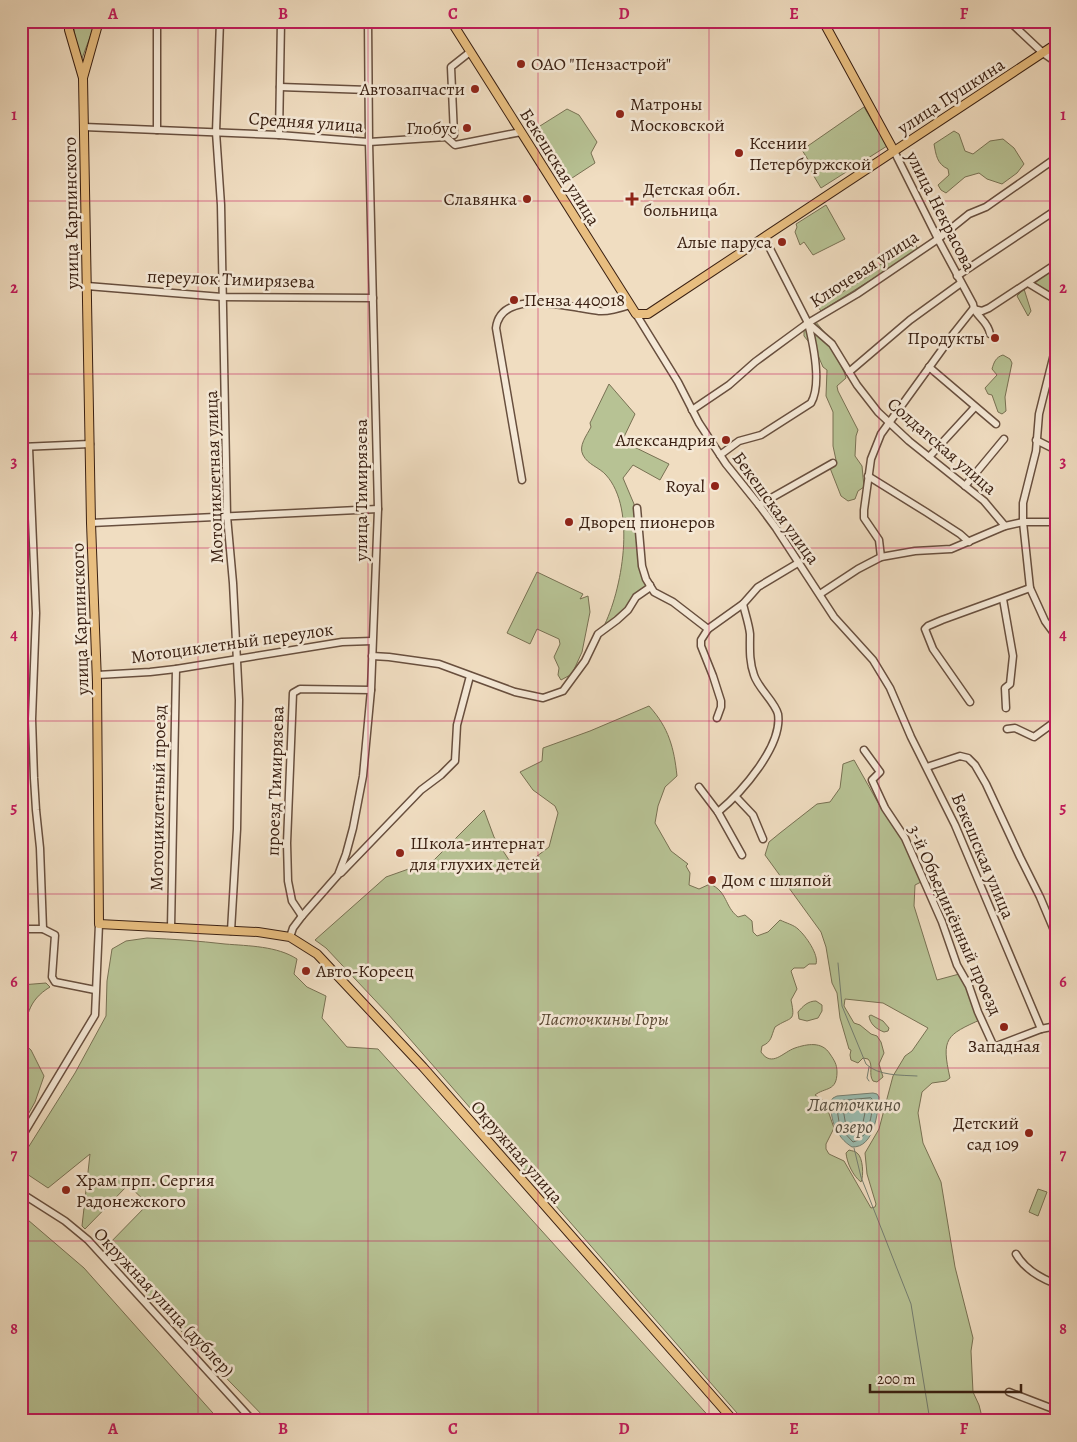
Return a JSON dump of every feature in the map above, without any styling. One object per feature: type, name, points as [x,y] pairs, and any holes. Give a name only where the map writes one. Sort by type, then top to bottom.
[{"type":"main road","name":"улица Карпинского","points":[[69,21],[69,30],[83,78],[91,523],[97,675],[99,924]]},
{"type":"main road","name":"улица Карпинского","points":[[83,78],[99,21]]},
{"type":"main road","name":"Бекешская улица","points":[[451,21],[636,314]]},
{"type":"main road","name":"улица Некрасова","points":[[823,21],[894,151]]},
{"type":"main road","name":"улица Пушкина","points":[[636,314],[648,314],[1056,44]]},
{"type":"main road","name":"Окружная улица","points":[[99,924],[258,932],[290,938],[317,954],[362,1000],[734,1421]]},
{"type":"street","points":[[157,21],[157,130]]},
{"type":"street","name":"Мотоциклетная улица","points":[[220,21],[216,132],[221,204],[222,297],[227,424],[227,516],[233,583],[239,700],[237,829],[230,931]]},
{"type":"street","points":[[280,134],[281,21]]},
{"type":"street","name":"улица Тимирязева","points":[[290,938],[293,928],[302,916],[338,875],[353,828],[363,776],[371,690],[378,509],[368,21]]},
{"type":"street","points":[[1009,21],[1043,53],[1056,62]]},
{"type":"street","points":[[454,135],[450,67],[470,52]]},
{"type":"street","points":[[280,87],[369,90]]},
{"type":"street","name":"Средняя улица","points":[[84,128],[280,134],[369,142],[446,137],[455,145],[521,132]]},
{"type":"street","name":"улица Некрасова","points":[[894,151],[974,309],[989,326],[990,334]]},
{"type":"street","name":"Ключевая улица","points":[[692,410],[729,385],[755,362],[808,323],[857,294],[938,239],[968,214],[986,207],[1056,158]]},
{"type":"street","points":[[958,276],[1056,210]]},
{"type":"street","name":"Солдатская улица","points":[[764,237],[808,323],[832,344],[849,372],[878,412],[909,441],[984,501],[1005,526]]},
{"type":"street","points":[[881,556],[879,540],[864,518],[871,459],[881,434],[974,309],[982,311],[989,308],[1056,264]]},
{"type":"street","points":[[849,372],[910,320],[961,282]]},
{"type":"street","points":[[1028,283],[1056,300]]},
{"type":"street","name":"переулок Тимирязева","points":[[87,286],[222,297],[373,298]]},
{"type":"street","points":[[522,480],[496,328],[497,319],[507,309],[524,303],[550,304],[602,311],[630,306]]},
{"type":"street","name":"Бекешская улица","points":[[636,314],[720,455],[759,505],[834,617],[873,660],[890,688],[911,737],[955,825],[1041,1029]]},
{"type":"street","points":[[720,455],[739,441],[761,435],[811,403],[815,397],[816,366],[808,323]]},
{"type":"street","points":[[1056,346],[1039,414],[1036,451],[1024,503],[1023,522],[1030,588],[1045,621],[1056,636]]},
{"type":"street","points":[[929,368],[996,424]]},
{"type":"street","points":[[929,457],[975,407]]},
{"type":"street","points":[[966,486],[1004,439]]},
{"type":"street","points":[[1036,440],[1056,450]]},
{"type":"street","points":[[21,448],[90,444]]},
{"type":"street","points":[[29,448],[36,613],[32,719],[44,928]]},
{"type":"street","points":[[759,505],[834,463]]},
{"type":"street","points":[[868,476],[960,534],[969,542]]},
{"type":"street","points":[[637,508],[642,566],[646,579],[654,592],[673,602],[708,629]]},
{"type":"street","points":[[91,523],[378,509]]},
{"type":"street","points":[[820,594],[881,556],[914,551],[951,550],[1005,526],[1023,522],[1056,522]]},
{"type":"street","points":[[717,718],[721,701],[701,646],[702,640],[708,629],[743,604],[758,587],[798,563]]},
{"type":"street","points":[[372,656],[389,656],[439,664],[515,692],[543,698],[563,691],[585,661],[598,634],[628,610],[636,597],[649,588],[650,585]]},
{"type":"street","points":[[970,702],[932,649],[925,629],[942,620],[1030,588]]},
{"type":"street","points":[[1002,599],[1013,656],[1010,684],[1005,688],[1006,708]]},
{"type":"street","points":[[718,812],[736,797],[764,759],[778,724],[778,712],[754,677],[749,659],[750,631],[743,604]]},
{"type":"street","name":"Мотоциклетный переулок","points":[[97,675],[176,669],[342,642],[372,641]]},
{"type":"street","name":"Мотоциклетный проезд","points":[[171,928],[176,669]]},
{"type":"street","points":[[338,875],[421,790],[441,775],[455,761],[457,725],[470,676]]},
{"type":"street","name":"проезд Тимирязева","points":[[302,916],[292,901],[288,881],[288,824],[293,693],[300,689],[371,690]]},
{"type":"street","points":[[1007,729],[1015,728],[1034,737],[1056,721]]},
{"type":"street","name":"3-й Объединённый проезд","points":[[864,750],[880,772],[872,780],[885,808],[905,838],[942,922],[957,965],[970,986],[978,1012],[994,1047],[1041,1029]]},
{"type":"street","points":[[927,767],[960,756],[968,758],[976,765],[1040,897],[1056,935]]},
{"type":"street","points":[[699,787],[718,812],[742,855]]},
{"type":"street","points":[[736,797],[753,815],[763,839]]},
{"type":"street","name":"улица Карпинского","points":[[21,1138],[95,1015],[99,924]]},
{"type":"street","points":[[21,929],[44,928],[55,935],[52,977],[55,982],[95,990]]},
{"type":"street","points":[[1041,1029],[1056,1026]]},
{"type":"street","name":"Окружная улица (дублер)","points":[[21,1193],[65,1221],[88,1240],[253,1421]]},
{"type":"street","points":[[1016,1254],[1020,1262],[1043,1279],[1056,1284]]},
{"type":"street","points":[[1009,1392],[1056,1410]]},
{"type":"green space","points":[[73,21],[96,21],[81,61],[76,45]]},
{"type":"green space","points":[[864,107],[887,146],[821,188],[809,168],[812,166],[802,150]]},
{"type":"green space","points":[[567,109],[579,115],[597,142],[591,153],[595,163],[566,182],[532,131]]},
{"type":"green space","points":[[954,131],[959,134],[965,151],[973,154],[990,141],[1003,139],[1014,148],[1024,164],[1017,173],[1002,184],[987,179],[979,173],[965,177],[946,193],[938,185],[949,175],[948,169],[939,162],[934,144]]},
{"type":"green space","points":[[826,205],[845,239],[813,255],[804,242],[800,245],[795,232],[796,224]]},
{"type":"green space","points":[[914,243],[919,250],[821,311],[818,307],[870,275],[872,270]]},
{"type":"green space","points":[[1050,270],[1056,280],[1056,296],[1035,283]]},
{"type":"green space","points":[[1024,289],[1031,311],[1028,316],[1017,296]]},
{"type":"green space","points":[[815,321],[825,333],[844,372],[846,378],[837,386],[838,391],[858,430],[855,456],[862,466],[864,487],[858,491],[855,499],[848,501],[841,496],[830,468],[835,465],[836,460],[833,446],[833,412],[826,396],[827,370],[823,367],[816,351],[804,336],[804,330]]},
{"type":"green space","points":[[1003,355],[1010,359],[1012,363],[1005,397],[1006,411],[1002,414],[998,412],[992,395],[988,394],[985,388],[997,375],[992,369],[996,360]]},
{"type":"green space","points":[[609,384],[635,414],[622,441],[669,464],[660,480],[633,465],[623,478],[634,504],[640,564],[646,586],[621,614],[603,628],[616,593],[623,550],[624,529],[616,490],[606,475],[585,458],[582,448],[591,427],[590,423]]},
{"type":"green space","points":[[537,572],[583,594],[580,599],[588,596],[590,612],[582,652],[572,674],[561,680],[558,675],[559,668],[554,657],[560,644],[559,639],[537,629],[530,644],[507,633]]},
{"type":"green space","name":"Ласточкины Горы","points":[[649,706],[666,730],[674,756],[677,776],[665,787],[658,806],[655,823],[671,851],[688,864],[686,866],[690,873],[689,885],[699,889],[710,884],[716,887],[738,917],[745,915],[752,921],[753,932],[757,936],[768,932],[780,920],[798,929],[805,936],[814,951],[816,964],[809,964],[804,968],[794,968],[791,971],[797,989],[791,1000],[792,1016],[775,1027],[769,1041],[762,1046],[761,1052],[765,1057],[773,1059],[804,1045],[819,1045],[830,1054],[834,1060],[837,1072],[835,1083],[830,1088],[815,1095],[825,1102],[834,1128],[826,1144],[826,1149],[829,1154],[844,1161],[871,1208],[875,1207],[876,1204],[867,1174],[865,1153],[879,1129],[893,1076],[905,1056],[912,1051],[928,1028],[883,1003],[845,999],[844,1006],[854,1023],[877,1036],[881,1042],[884,1053],[879,1064],[883,1077],[877,1082],[873,1081],[871,1064],[868,1059],[863,1058],[858,1063],[851,1060],[851,1050],[849,1049],[840,1018],[837,993],[832,983],[826,947],[821,932],[765,855],[769,842],[780,833],[817,804],[830,802],[840,788],[843,764],[854,760],[881,808],[885,808],[905,838],[923,881],[915,885],[914,906],[937,980],[963,973],[982,1019],[961,1029],[949,1040],[946,1054],[950,1078],[946,1081],[932,1083],[922,1092],[918,1113],[923,1143],[941,1182],[955,1267],[973,1338],[971,1351],[973,1392],[983,1421],[744,1421],[388,1014],[326,948],[315,940],[386,877],[434,860],[484,810],[494,837],[509,860],[528,863],[549,847],[558,813],[555,806],[533,790],[520,772],[542,761],[543,748],[590,731]]},
{"type":"green space","points":[[147,938],[262,947],[281,951],[297,959],[294,974],[307,987],[326,996],[322,1018],[347,1047],[378,1049],[713,1421],[268,1421],[104,1249],[148,1204],[128,1185],[85,1229],[82,1226],[90,1154],[48,1188],[21,1170],[21,1159],[75,1073],[106,1016],[107,981],[112,949],[126,941]]},
{"type":"green space","points":[[46,983],[50,987],[42,992],[29,1010],[22,1042],[31,1050],[44,1076],[35,1102],[21,1127],[21,985]]},
{"type":"green space","points":[[816,1001],[822,1005],[822,1011],[818,1018],[807,1021],[799,1019],[798,1012],[808,1003]]},
{"type":"green space","points":[[871,1015],[883,1021],[889,1028],[888,1031],[884,1032],[874,1026],[869,1016]]},
{"type":"green space","points":[[849,1150],[856,1152],[861,1158],[863,1171],[861,1182],[849,1165],[846,1153]]},
{"type":"green space","points":[[1038,1189],[1047,1192],[1038,1216],[1029,1212]]},
{"type":"green space","points":[[21,1214],[84,1268],[220,1421],[21,1421]]},
{"type":"water","name":"Ласточкино озеро","points":[[873,1093],[879,1097],[876,1120],[870,1136],[859,1146],[852,1147],[846,1143],[835,1127],[831,1101],[837,1096]]},
{"type":"waterway","points":[[838,963],[842,1006],[866,1064],[883,1073],[917,1076]]},
{"type":"waterway","points":[[869,1067],[867,1078],[869,1081]]},
{"type":"waterway","points":[[854,1148],[861,1177],[911,1304],[930,1421]]},
{"type":"place","name":"ОАО \"Пензастрой\"","points":[[521,64]]},
{"type":"place","name":"Автозапчасти","points":[[475,89]]},
{"type":"place","name":"Матроны Московской","points":[[620,114]]},
{"type":"place","name":"Глобус","points":[[467,128]]},
{"type":"place","name":"Ксении Петербуржской","points":[[739,153]]},
{"type":"place","name":"Славянка","points":[[527,199]]},
{"type":"place","name":"Детская обл. больница","points":[[632,199]]},
{"type":"place","name":"Алые паруса","points":[[782,242]]},
{"type":"place","name":"Пенза 440018","points":[[514,300]]},
{"type":"place","name":"Продукты","points":[[995,338]]},
{"type":"place","name":"Александрия","points":[[726,440]]},
{"type":"place","name":"Royal","points":[[715,486]]},
{"type":"place","name":"Дворец пионеров","points":[[569,522]]},
{"type":"place","name":"Школа-интернат для глухих детей","points":[[400,853]]},
{"type":"place","name":"Дом с шляпой","points":[[712,880]]},
{"type":"place","name":"Авто-Кореец","points":[[306,971]]},
{"type":"place","name":"Западная","points":[[1004,1027]]},
{"type":"place","name":"Детский сад 109","points":[[1029,1133]]},
{"type":"place","name":"Храм прп. Сергия Радонежского","points":[[66,1190]]}]
